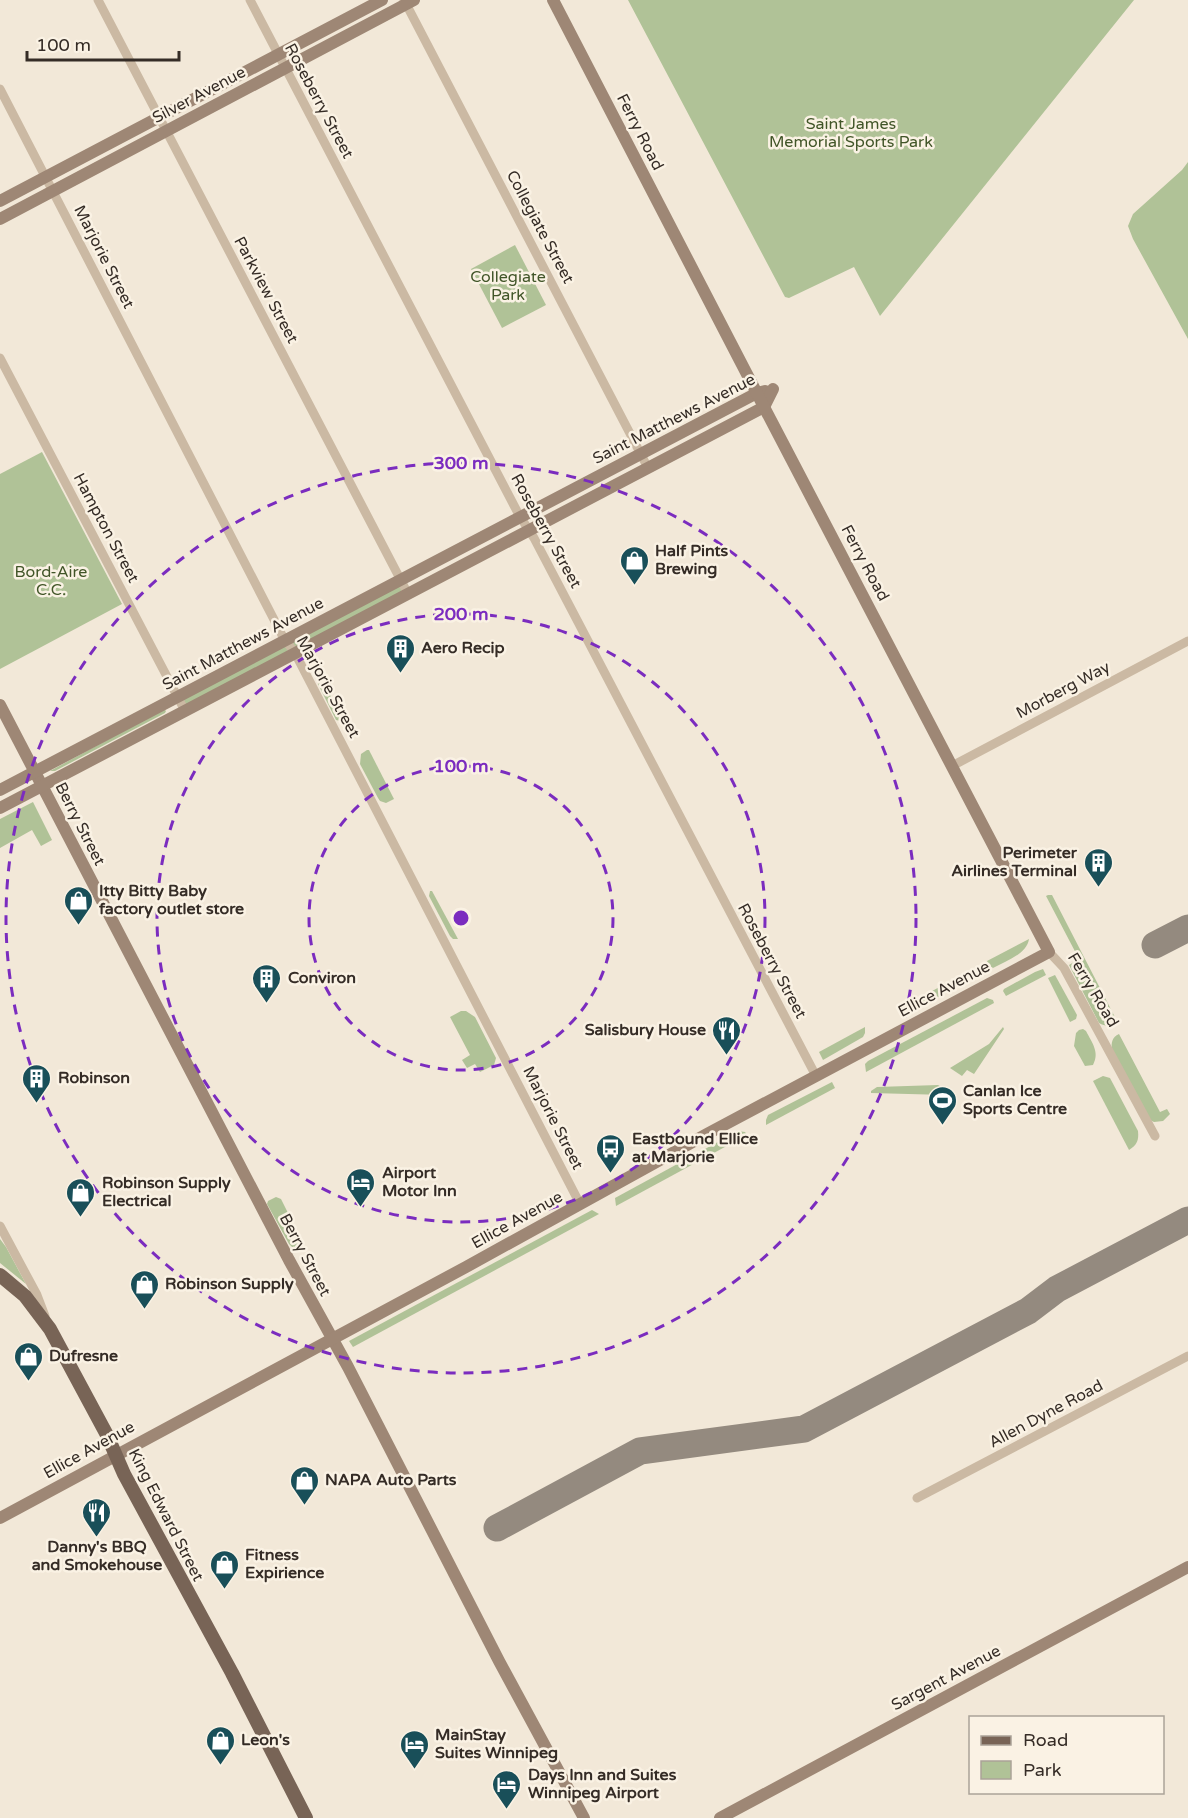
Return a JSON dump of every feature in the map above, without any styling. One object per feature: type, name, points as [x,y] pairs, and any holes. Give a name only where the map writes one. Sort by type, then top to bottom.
[{"type":"main road","points":[[0,1275],[25,1296],[50,1329]]},
{"type":"main road","name":"King Edward Street","points":[[50,1329],[306,1818]]},
{"type":"street","name":"Parkview Street","points":[[98,0],[408,594]]},
{"type":"street","name":"Roseberry Street","points":[[250,0],[816,1076]]},
{"type":"street","name":"Silver Avenue","points":[[0,201],[382,0]]},
{"type":"street","name":"Ferry Road","points":[[553,0],[1049,952],[1064,968],[1155,1136]]},
{"type":"street","name":"Silver Avenue","points":[[0,219],[408,1]]},
{"type":"street","name":"Collegiate Street","points":[[408,1],[648,468]]},
{"type":"street","name":"Marjorie Street","points":[[0,89],[580,1204]]},
{"type":"street","name":"Hampton Street","points":[[0,358],[185,711]]},
{"type":"street","name":"Saint Matthews Avenue","points":[[0,790],[757,393]]},
{"type":"street","name":"Saint Matthews Avenue","points":[[0,808],[764,407]]},
{"type":"street","name":"Morberg Way","points":[[952,766],[1188,641]]},
{"type":"street","name":"Berry Street","points":[[0,705],[365,1400],[506,1676],[584,1818]]},
{"type":"street","name":"Ellice Avenue","points":[[0,1518],[1049,952]]},
{"type":"street","name":"King Edward Street","points":[[0,1226],[37,1295],[50,1329]]},
{"type":"street","name":"Allen Dyne Road","points":[[917,1498],[1188,1356]]},
{"type":"street","name":"Sargent Avenue","points":[[720,1818],[1188,1567]]},
{"type":"green space","name":"Saint James Memorial Sports Park","points":[[628,0],[1134,0],[880,316],[854,267],[789,298],[785,297]]},
{"type":"green space","points":[[1188,162],[1188,339],[1128,226],[1133,214]]},
{"type":"green space","name":"Collegiate Park","points":[[515,245],[546,305],[502,328],[471,269]]},
{"type":"green space","name":"Bord-Aire C.C.","points":[[42,452],[122,604],[0,669],[0,474]]},
{"type":"green space","points":[[401,580],[408,594],[185,711],[178,697]]},
{"type":"green space","points":[[323,681],[343,720],[336,720],[318,684]]},
{"type":"green space","points":[[164,709],[165,713],[55,771],[50,771]]},
{"type":"green space","points":[[367,750],[394,799],[386,803],[378,798],[360,764],[361,754]]},
{"type":"green space","points":[[33,802],[52,840],[41,846],[32,830],[0,848],[0,819]]},
{"type":"green space","points":[[430,891],[458,939],[450,936],[429,896]]},
{"type":"green space","points":[[1052,895],[1118,1023],[1108,1026],[1099,1023],[1069,965],[1079,959],[1046,896]]},
{"type":"green space","points":[[1029,939],[1024,949],[1015,956],[993,968],[989,965],[987,961]]},
{"type":"green space","points":[[975,968],[977,976],[916,1009],[906,1005]]},
{"type":"green space","points":[[1043,969],[1046,975],[1006,996],[1004,989]]},
{"type":"green space","points":[[1055,975],[1077,1015],[1076,1019],[1070,1022],[1048,978]]},
{"type":"green space","points":[[987,998],[993,1000],[994,1003],[866,1072],[865,1064],[868,1061]]},
{"type":"green space","points":[[466,1011],[475,1017],[496,1058],[494,1065],[480,1072],[475,1064],[467,1068],[462,1060],[470,1055],[450,1017]]},
{"type":"green space","points":[[865,1027],[863,1037],[823,1060],[819,1052]]},
{"type":"green space","points":[[1003,1027],[1004,1029],[974,1074],[967,1070],[962,1076],[950,1068],[989,1044]]},
{"type":"green space","points":[[1083,1029],[1094,1048],[1096,1056],[1093,1065],[1085,1066],[1074,1046],[1076,1033]]},
{"type":"green space","points":[[1119,1034],[1160,1112],[1167,1109],[1170,1114],[1163,1121],[1150,1120],[1112,1049],[1112,1040]]},
{"type":"green space","points":[[1103,1076],[1110,1078],[1138,1131],[1137,1142],[1129,1150],[1093,1081]]},
{"type":"green space","points":[[832,1082],[835,1088],[766,1125],[768,1115]]},
{"type":"green space","points":[[938,1085],[946,1090],[946,1095],[871,1093],[877,1087]]},
{"type":"green space","points":[[738,1131],[745,1132],[747,1135],[616,1206],[615,1198]]},
{"type":"green space","points":[[276,1197],[281,1199],[301,1239],[302,1244],[299,1247],[293,1248],[289,1244],[267,1204]]},
{"type":"green space","points":[[592,1210],[599,1214],[353,1347],[349,1341]]},
{"type":"green space","points":[[0,1239],[6,1247],[26,1284],[0,1263]]},
{"type":"taxiway","points":[[1155,945],[1188,928]]},
{"type":"taxiway","points":[[497,1528],[640,1451],[804,1429],[1028,1311],[1057,1289],[1188,1220]]},
{"type":"place","name":"Half Pints Brewing","points":[[634,586]]},
{"type":"place","name":"Aero Recip","points":[[400,674]]},
{"type":"place","name":"Perimeter Airlines Terminal","points":[[1098,888]]},
{"type":"place","name":"Itty Bitty Baby factory outlet store","points":[[78,926]]},
{"type":"place","name":"Conviron","points":[[267,1004]]},
{"type":"place","name":"Salisbury House","points":[[727,1056]]},
{"type":"place","name":"Robinson","points":[[37,1104]]},
{"type":"place","name":"Canlan Ice Sports Centre","points":[[942,1126]]},
{"type":"place","name":"Eastbound Ellice at Marjorie","points":[[611,1174]]},
{"type":"place","name":"Airport Motor Inn","points":[[361,1208]]},
{"type":"place","name":"Robinson Supply Electrical","points":[[81,1218]]},
{"type":"place","name":"Robinson Supply","points":[[144,1310]]},
{"type":"place","name":"Dufresne","points":[[28,1382]]},
{"type":"place","name":"NAPA Auto Parts","points":[[304,1506]]},
{"type":"place","name":"Danny's BBQ and Smokehouse","points":[[97,1538]]},
{"type":"place","name":"Fitness Expirience","points":[[224,1590]]},
{"type":"place","name":"Leon's","points":[[220,1766]]},
{"type":"place","name":"MainStay Suites Winnipeg","points":[[414,1770]]},
{"type":"place","name":"Days Inn and Suites Winnipeg Airport","points":[[507,1810]]}]
